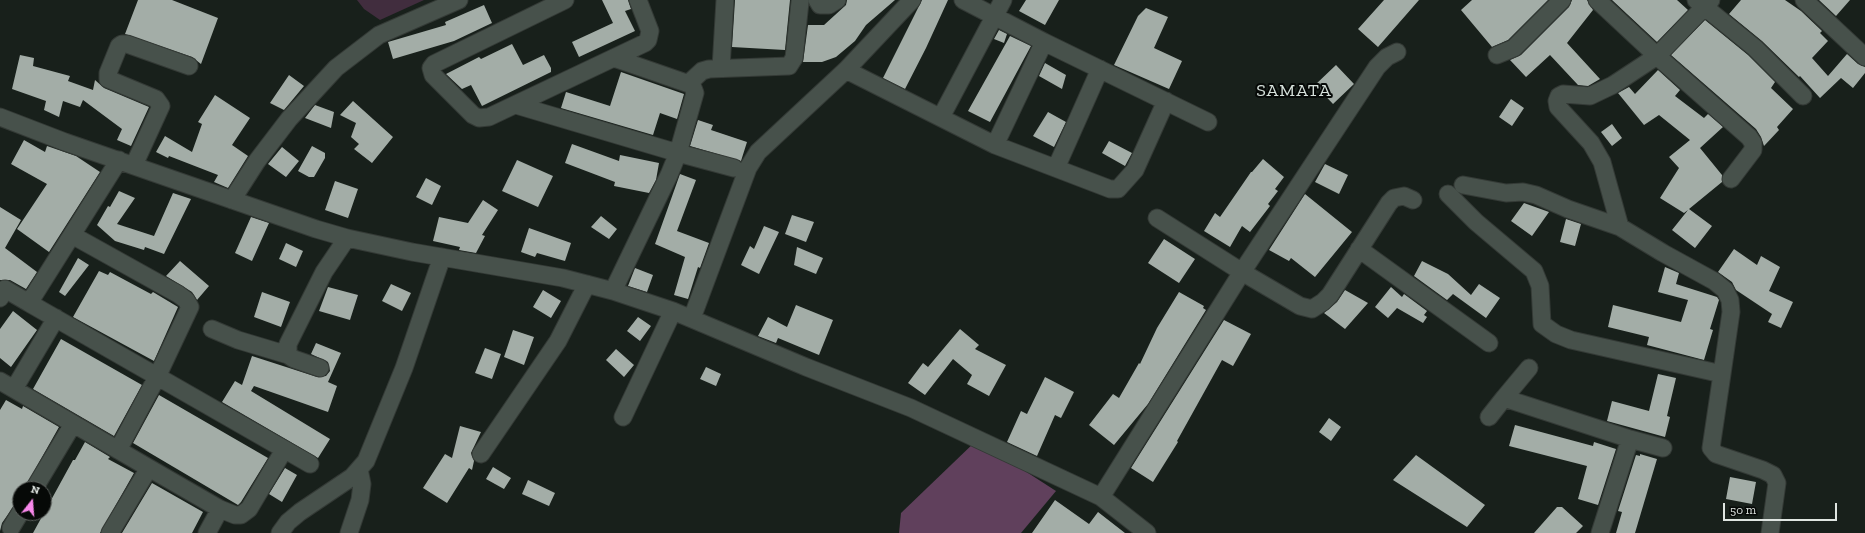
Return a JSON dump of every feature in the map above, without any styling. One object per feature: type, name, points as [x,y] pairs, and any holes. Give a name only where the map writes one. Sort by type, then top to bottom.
[{"type":"street","points":[[232,200],[257,161],[290,119],[336,68],[379,35],[459,0]]},
{"type":"street","points":[[565,0],[452,54],[432,66],[433,75],[473,115],[478,118],[489,117],[614,58],[648,40],[650,31],[638,0]]},
{"type":"street","points":[[721,68],[725,0]]},
{"type":"street","points":[[817,0],[820,5],[829,5],[837,0]]},
{"type":"street","points":[[692,318],[748,168],[758,152],[846,70],[912,0]]},
{"type":"street","points":[[963,0],[1044,42],[1208,122]]},
{"type":"street","points":[[941,117],[1003,0]]},
{"type":"street","points":[[1497,55],[1514,48],[1562,0]]},
{"type":"street","points":[[1597,0],[1754,143],[1753,150],[1731,179]]},
{"type":"street","points":[[1804,0],[1865,57]]},
{"type":"street","points":[[689,83],[702,71],[721,68],[786,66],[791,64],[794,58],[800,2]]},
{"type":"street","points":[[1620,227],[1602,162],[1592,143],[1558,108],[1558,96],[1563,94],[1584,96],[1595,95],[1657,56],[1704,2],[1755,48],[1803,96]]},
{"type":"street","points":[[995,145],[1044,42]]},
{"type":"street","points":[[29,303],[72,235],[127,163],[161,106],[156,99],[108,79],[108,73],[119,46],[122,44],[127,44],[189,66]]},
{"type":"street","points":[[1101,497],[1242,272],[1377,67],[1387,57],[1397,52]]},
{"type":"street","points":[[613,291],[669,175],[678,153],[695,94],[694,88],[689,83],[614,58]]},
{"type":"street","points":[[1056,168],[1100,69]]},
{"type":"street","points":[[846,70],[995,145],[1110,189],[1118,189],[1135,170],[1166,101]]},
{"type":"street","points":[[516,105],[734,168]]},
{"type":"street","points":[[0,117],[232,200],[347,238],[442,257],[563,278],[613,291],[673,311],[806,367],[911,408],[1101,497],[1147,533]]},
{"type":"street","points":[[1463,185],[1506,193],[1523,192],[1620,227],[1714,281],[1724,290],[1730,300],[1731,312],[1711,448],[1716,454],[1763,470],[1773,475],[1777,483],[1770,533]]},
{"type":"street","points":[[1448,194],[1476,222],[1534,271],[1540,286],[1542,324],[1556,334],[1572,340],[1722,374]]},
{"type":"street","points":[[1157,218],[1242,272],[1300,306],[1312,309],[1323,302],[1330,295],[1383,210],[1394,198],[1404,196],[1413,200]]},
{"type":"street","points":[[72,235],[186,300],[190,307],[157,377],[118,450]]},
{"type":"street","points":[[288,355],[288,344],[321,278],[347,238]]},
{"type":"street","points":[[1359,249],[1446,310],[1489,343]]},
{"type":"street","points":[[280,533],[288,522],[300,512],[338,488],[352,477],[366,461],[375,443],[404,368],[442,257]]},
{"type":"street","points":[[481,454],[558,341],[587,284]]},
{"type":"street","points":[[0,298],[5,289],[310,464]]},
{"type":"street","points":[[623,417],[673,311]]},
{"type":"street","points":[[56,318],[4,384],[220,509],[235,515],[246,513],[284,450]]},
{"type":"street","points":[[212,329],[238,340],[288,355],[294,359],[320,368]]},
{"type":"street","points":[[1489,417],[1529,368]]},
{"type":"street","points":[[1504,398],[1630,439],[1663,448]]},
{"type":"street","points":[[39,481],[73,424]]},
{"type":"street","points":[[1600,533],[1630,439]]},
{"type":"street","points":[[110,533],[149,468]]},
{"type":"street","points":[[349,533],[360,500],[362,484],[359,469]]},
{"type":"street","points":[[207,533],[220,509]]},
{"type":"street","points":[[11,528],[15,521]]},
{"type":"shaded area","points":[[357,0],[424,0],[380,20],[364,9]]},
{"type":"shaded area","points":[[977,440],[1056,491],[1021,533],[899,533],[901,513]]},
{"type":"building","points":[[138,0],[172,0],[218,18],[201,64],[192,57],[125,34]]},
{"type":"building","points":[[602,0],[628,0],[631,9],[625,11],[635,31],[579,57],[572,42],[613,23]]},
{"type":"building","points":[[735,0],[790,0],[785,50],[732,47]]},
{"type":"building","points":[[847,0],[895,0],[866,25],[855,41],[836,57],[822,62],[803,62],[808,25],[824,25],[846,5]]},
{"type":"building","points":[[922,0],[948,0],[905,89],[883,78]]},
{"type":"building","points":[[1026,0],[1059,0],[1045,25],[1019,11]]},
{"type":"building","points":[[1384,0],[1419,0],[1378,47],[1358,29]]},
{"type":"building","points":[[1472,0],[1548,0],[1508,40],[1492,47],[1461,10]]},
{"type":"building","points":[[1572,0],[1587,0],[1593,10],[1567,43],[1600,79],[1588,86],[1578,85],[1550,55],[1526,77],[1510,60],[1521,55],[1569,7]]},
{"type":"building","points":[[1612,0],[1677,0],[1688,10],[1657,42]]},
{"type":"building","points":[[1741,0],[1785,0],[1801,11],[1822,31],[1820,33],[1828,41],[1812,58],[1828,76],[1847,54],[1858,64],[1865,67],[1865,73],[1853,88],[1841,78],[1820,98],[1800,76],[1799,77],[1762,41],[1729,14]]},
{"type":"building","points":[[1819,0],[1850,0],[1836,16]]},
{"type":"building","points":[[484,5],[492,23],[454,41],[393,59],[388,42],[446,25],[445,22]]},
{"type":"building","points":[[1146,8],[1168,17],[1154,48],[1182,61],[1169,89],[1114,65],[1138,16]]},
{"type":"building","points":[[1705,20],[1748,55],[1775,82],[1771,88],[1793,109],[1777,127],[1779,130],[1764,146],[1756,129],[1671,55]]},
{"type":"building","points":[[999,30],[1007,34],[1004,43],[994,39]]},
{"type":"building","points":[[1010,36],[1031,46],[990,122],[968,111]]},
{"type":"building","points":[[512,44],[523,65],[544,55],[551,68],[551,72],[482,106],[471,85],[462,89],[446,74],[479,57],[481,59]]},
{"type":"building","points":[[20,55],[34,58],[33,66],[70,76],[68,81],[93,90],[95,80],[104,88],[149,107],[131,146],[117,140],[122,129],[83,100],[80,107],[63,101],[59,117],[44,110],[46,101],[12,89]]},
{"type":"building","points":[[1045,63],[1066,75],[1062,89],[1039,76]]},
{"type":"building","points":[[1336,65],[1354,84],[1333,104],[1315,85]]},
{"type":"building","points":[[1658,70],[1680,90],[1675,96],[1704,118],[1708,114],[1723,127],[1700,148],[1722,175],[1722,182],[1689,209],[1712,226],[1695,248],[1672,230],[1688,210],[1684,213],[1660,198],[1679,168],[1669,157],[1690,140],[1659,115],[1644,125],[1618,93],[1629,87],[1635,94]]},
{"type":"building","points":[[621,72],[684,94],[677,119],[660,113],[653,135],[561,108],[566,92],[610,106]]},
{"type":"building","points":[[289,75],[304,86],[284,110],[270,103]]},
{"type":"building","points":[[215,95],[250,118],[232,145],[248,156],[228,188],[214,182],[218,175],[169,156],[168,158],[156,152],[165,136],[192,152],[202,124],[198,122]]},
{"type":"building","points":[[1511,99],[1524,108],[1512,126],[1499,117]]},
{"type":"building","points":[[353,101],[393,137],[372,163],[354,149],[359,144],[351,137],[356,123],[340,115]]},
{"type":"building","points":[[315,105],[334,112],[331,128],[305,118]]},
{"type":"building","points":[[1048,112],[1066,122],[1054,147],[1033,136]]},
{"type":"building","points":[[698,120],[713,125],[711,130],[747,142],[741,161],[690,146]]},
{"type":"building","points":[[1612,124],[1622,138],[1612,146],[1601,132]]},
{"type":"building","points":[[24,140],[45,152],[47,146],[76,156],[100,172],[49,252],[17,229],[47,184],[11,164]]},
{"type":"building","points":[[1109,141],[1132,153],[1125,166],[1102,153]]},
{"type":"building","points":[[572,144],[619,161],[620,155],[659,163],[656,180],[649,193],[614,186],[615,182],[565,163]]},
{"type":"building","points":[[312,146],[325,153],[325,158],[314,177],[309,177],[298,171]]},
{"type":"building","points":[[282,147],[299,161],[286,177],[268,164]]},
{"type":"building","points":[[1263,159],[1284,177],[1275,189],[1278,191],[1268,204],[1270,206],[1250,232],[1242,226],[1230,247],[1204,231],[1215,213],[1220,217],[1251,172]]},
{"type":"building","points":[[517,160],[553,176],[538,207],[502,191]]},
{"type":"building","points":[[1325,164],[1348,175],[1339,194],[1315,182]]},
{"type":"building","points":[[680,174],[696,180],[677,231],[709,243],[700,268],[698,267],[688,299],[674,295],[685,257],[655,244]]},
{"type":"building","points":[[426,178],[441,186],[432,205],[416,197]]},
{"type":"building","points":[[335,181],[358,189],[348,218],[325,210]]},
{"type":"building","points":[[119,191],[135,198],[117,224],[154,236],[173,193],[191,199],[164,254],[145,247],[144,250],[115,241],[97,225]]},
{"type":"building","points":[[1305,194],[1352,232],[1315,277],[1291,258],[1289,261],[1269,250]]},
{"type":"building","points":[[483,200],[498,210],[482,235],[485,236],[476,253],[459,250],[460,247],[433,241],[439,217],[468,223]]},
{"type":"building","points":[[1524,203],[1549,212],[1532,236],[1511,221]]},
{"type":"building","points":[[0,207],[21,220],[5,248],[37,272],[26,289],[10,280],[0,280]]},
{"type":"building","points":[[792,215],[814,222],[806,242],[785,234]]},
{"type":"building","points":[[601,216],[617,229],[609,239],[591,227]]},
{"type":"building","points":[[251,217],[269,223],[252,261],[235,253]]},
{"type":"building","points":[[1566,219],[1581,224],[1575,246],[1560,242]]},
{"type":"building","points":[[764,226],[779,232],[759,274],[741,265],[750,246],[754,249]]},
{"type":"building","points":[[529,228],[571,243],[565,261],[537,253],[535,257],[521,252]]},
{"type":"building","points":[[1164,239],[1195,259],[1179,283],[1148,263]]},
{"type":"building","points":[[286,243],[303,251],[296,267],[279,259]]},
{"type":"building","points":[[797,247],[823,258],[816,274],[794,265]]},
{"type":"building","points":[[1734,249],[1757,265],[1761,256],[1780,267],[1769,291],[1793,302],[1781,328],[1768,322],[1772,314],[1736,290],[1732,282],[1718,272]]},
{"type":"building","points":[[78,258],[89,265],[65,296],[59,292]]},
{"type":"building","points":[[180,261],[209,286],[197,300],[192,292],[166,276]]},
{"type":"building","points":[[1422,261],[1448,274],[1471,295],[1479,284],[1500,298],[1486,318],[1453,294],[1447,300],[1414,276]]},
{"type":"building","points":[[1665,267],[1679,273],[1676,284],[1717,297],[1719,300],[1710,329],[1713,330],[1704,360],[1647,345],[1649,337],[1608,327],[1613,305],[1681,322],[1688,300],[1658,292]]},
{"type":"building","points":[[635,268],[653,275],[647,292],[628,286]]},
{"type":"building","points":[[99,271],[108,275],[110,272],[151,294],[153,292],[178,307],[154,361],[73,317]]},
{"type":"building","points":[[391,284],[411,293],[402,311],[382,301]]},
{"type":"building","points":[[328,287],[358,295],[350,320],[319,311]]},
{"type":"building","points":[[1391,287],[1402,297],[1404,294],[1427,311],[1424,315],[1427,317],[1423,323],[1397,308],[1388,318],[1375,307]]},
{"type":"building","points":[[543,290],[561,301],[551,318],[533,307]]},
{"type":"building","points":[[1345,290],[1368,303],[1345,329],[1324,313],[1337,302]]},
{"type":"building","points":[[262,292],[290,302],[281,327],[254,317]]},
{"type":"building","points":[[1179,292],[1204,306],[1203,308],[1206,310],[1148,404],[1114,445],[1089,425],[1113,394],[1119,398],[1139,363],[1140,364],[1157,328]]},
{"type":"building","points":[[796,305],[833,320],[819,355],[778,338],[776,343],[758,336],[768,317],[787,327]]},
{"type":"building","points":[[13,311],[37,330],[11,367],[0,358],[0,329]]},
{"type":"building","points":[[638,317],[651,326],[640,341],[627,331]]},
{"type":"building","points":[[1224,320],[1251,334],[1233,366],[1222,360],[1177,441],[1178,442],[1153,482],[1131,468]]},
{"type":"building","points":[[960,329],[979,345],[975,349],[1006,365],[989,396],[967,384],[972,375],[953,359],[925,395],[908,383],[923,363],[928,367]]},
{"type":"building","points":[[513,330],[534,337],[524,365],[504,357]]},
{"type":"building","points":[[61,339],[142,385],[114,436],[33,389]]},
{"type":"building","points":[[316,343],[341,353],[328,382],[337,386],[328,412],[254,386],[251,391],[330,439],[318,458],[222,402],[235,381],[242,385],[252,356],[317,377],[326,376],[330,371],[328,362],[311,354]]},
{"type":"building","points":[[485,348],[501,354],[492,379],[475,373]]},
{"type":"building","points":[[616,349],[634,365],[624,377],[606,360]]},
{"type":"building","points":[[706,367],[721,374],[716,386],[700,379]]},
{"type":"building","points":[[1658,374],[1676,378],[1667,416],[1670,417],[1665,437],[1607,421],[1612,401],[1649,411]]},
{"type":"building","points":[[1045,377],[1074,392],[1061,418],[1055,415],[1037,456],[1007,442],[1021,411],[1027,414]]},
{"type":"building","points":[[159,395],[268,458],[238,505],[133,443]]},
{"type":"building","points":[[6,400],[22,409],[23,406],[59,427],[29,481],[12,481],[12,509],[2,523],[0,531],[0,410]]},
{"type":"building","points":[[1329,418],[1341,427],[1331,441],[1319,432]]},
{"type":"building","points":[[1515,425],[1593,446],[1594,442],[1616,449],[1598,505],[1578,499],[1587,466],[1509,446]]},
{"type":"building","points":[[460,426],[481,432],[471,453],[474,461],[472,470],[469,468],[447,503],[423,488],[445,454],[452,458]]},
{"type":"building","points":[[85,442],[110,457],[108,459],[134,473],[100,533],[33,533],[40,521],[52,521],[52,498],[73,460],[75,460]]},
{"type":"building","points":[[1640,454],[1657,459],[1635,533],[1616,533],[1622,512],[1618,511],[1636,455],[1640,456]]},
{"type":"building","points":[[1416,455],[1485,505],[1467,527],[1393,480]]},
{"type":"building","points":[[493,467],[511,478],[504,489],[486,479]]},
{"type":"building","points":[[285,468],[297,475],[282,502],[269,494]]},
{"type":"building","points":[[1730,477],[1756,482],[1752,504],[1726,499]]},
{"type":"building","points":[[528,480],[555,493],[549,506],[522,494]]},
{"type":"building","points":[[152,483],[203,512],[192,533],[122,533]]},
{"type":"building","points":[[1055,500],[1089,524],[1098,512],[1125,533],[1032,533]]},
{"type":"building","points":[[1557,507],[1562,507],[1583,526],[1576,533],[1534,533]]},
{"type":"district","name":"SAMATA","points":[[1294,91]]}]
